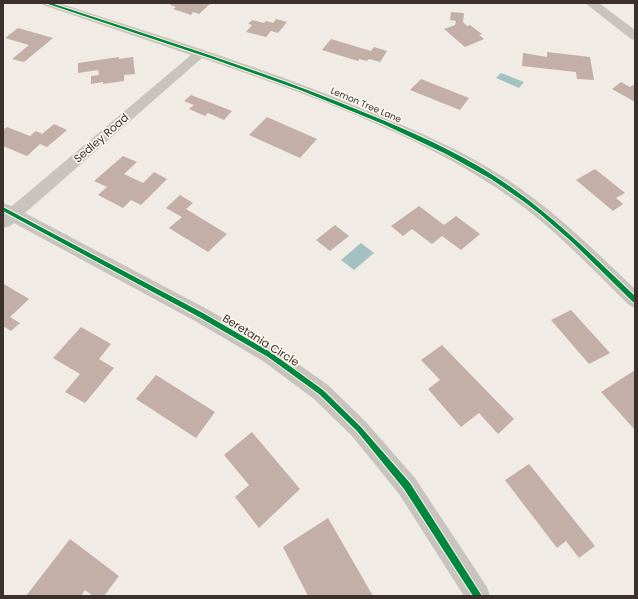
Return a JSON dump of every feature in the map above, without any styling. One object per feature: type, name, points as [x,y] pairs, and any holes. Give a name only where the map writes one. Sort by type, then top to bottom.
[{"type":"street","name":"Lemon Tree Lane","points":[[47,3],[288,83],[342,104],[415,136],[496,179],[537,208],[635,300]]},
{"type":"street","points":[[591,3],[635,36]]},
{"type":"street","name":"Sedley Road","points":[[6,215],[199,54]]},
{"type":"street","name":"Beretania Circle","points":[[6,215],[201,315],[270,355],[321,392],[359,429],[407,486],[478,596]]},
{"type":"water","points":[[501,73],[524,82],[519,88],[496,78]]},
{"type":"water","points":[[361,243],[374,253],[354,270],[341,260]]},
{"type":"building","points":[[173,3],[211,3],[199,14],[193,12],[191,15],[173,9],[176,7],[170,5]]},
{"type":"building","points":[[451,12],[464,13],[463,22],[467,26],[470,25],[482,34],[479,35],[484,39],[465,47],[444,29],[455,25],[456,21],[450,20]]},
{"type":"building","points":[[276,19],[287,22],[278,33],[271,31],[266,37],[246,32],[252,25],[248,24],[252,20],[264,23],[266,21],[273,23]]},
{"type":"building","points":[[18,28],[53,38],[24,62],[12,59],[29,45],[5,38]]},
{"type":"building","points":[[331,39],[371,51],[374,47],[387,51],[380,62],[369,59],[367,61],[359,59],[358,61],[322,50]]},
{"type":"building","points":[[547,52],[590,57],[594,80],[577,79],[576,72],[522,66],[523,53],[547,57]]},
{"type":"building","points":[[119,57],[119,59],[133,57],[135,74],[124,75],[124,81],[91,84],[91,76],[99,75],[98,70],[78,73],[78,63]]},
{"type":"building","points":[[421,79],[469,98],[460,110],[410,90]]},
{"type":"building","points":[[621,82],[630,87],[633,85],[635,86],[635,102],[612,89]]},
{"type":"building","points":[[191,95],[232,111],[224,120],[208,113],[205,116],[189,109],[194,105],[184,101]]},
{"type":"building","points":[[267,117],[317,139],[300,158],[249,135]]},
{"type":"building","points":[[54,124],[67,130],[47,147],[40,144],[27,156],[3,146],[3,130],[7,127],[30,136],[36,131],[42,134]]},
{"type":"building","points":[[123,156],[137,162],[124,174],[143,183],[154,172],[167,179],[141,205],[131,200],[123,208],[98,195],[107,187],[94,181]]},
{"type":"building","points":[[595,169],[625,193],[616,198],[623,204],[613,211],[576,180]]},
{"type":"building","points":[[180,195],[193,203],[186,209],[227,234],[208,252],[169,228],[182,217],[166,208]]},
{"type":"building","points":[[419,206],[444,225],[456,216],[480,234],[461,250],[442,236],[432,244],[412,229],[403,236],[391,226]]},
{"type":"building","points":[[335,225],[349,236],[330,251],[316,240]]},
{"type":"building","points":[[4,284],[29,299],[10,317],[20,323],[11,331],[3,326]]},
{"type":"building","points":[[571,310],[610,353],[589,364],[551,320]]},
{"type":"building","points":[[81,327],[111,344],[99,359],[114,368],[85,403],[65,392],[80,374],[53,358]]},
{"type":"building","points":[[442,345],[514,419],[498,434],[479,413],[461,427],[428,389],[440,380],[421,360]]},
{"type":"building","points":[[635,370],[635,430],[601,392]]},
{"type":"building","points":[[156,375],[215,412],[196,438],[136,399]]},
{"type":"building","points":[[252,432],[300,489],[259,528],[235,497],[249,485],[224,455]]},
{"type":"building","points":[[529,464],[595,546],[579,558],[566,541],[557,548],[505,480]]},
{"type":"building","points":[[328,518],[373,596],[308,596],[283,547]]},
{"type":"building","points":[[70,539],[119,576],[104,596],[93,596],[85,590],[81,596],[26,596]]},
{"type":"cycle path","points":[[47,3],[218,59],[302,89],[385,123],[448,152],[493,178],[525,199],[574,241],[635,300]]},
{"type":"cycle path","points":[[3,209],[201,315],[270,355],[321,392],[359,429],[407,486],[478,596]]}]
